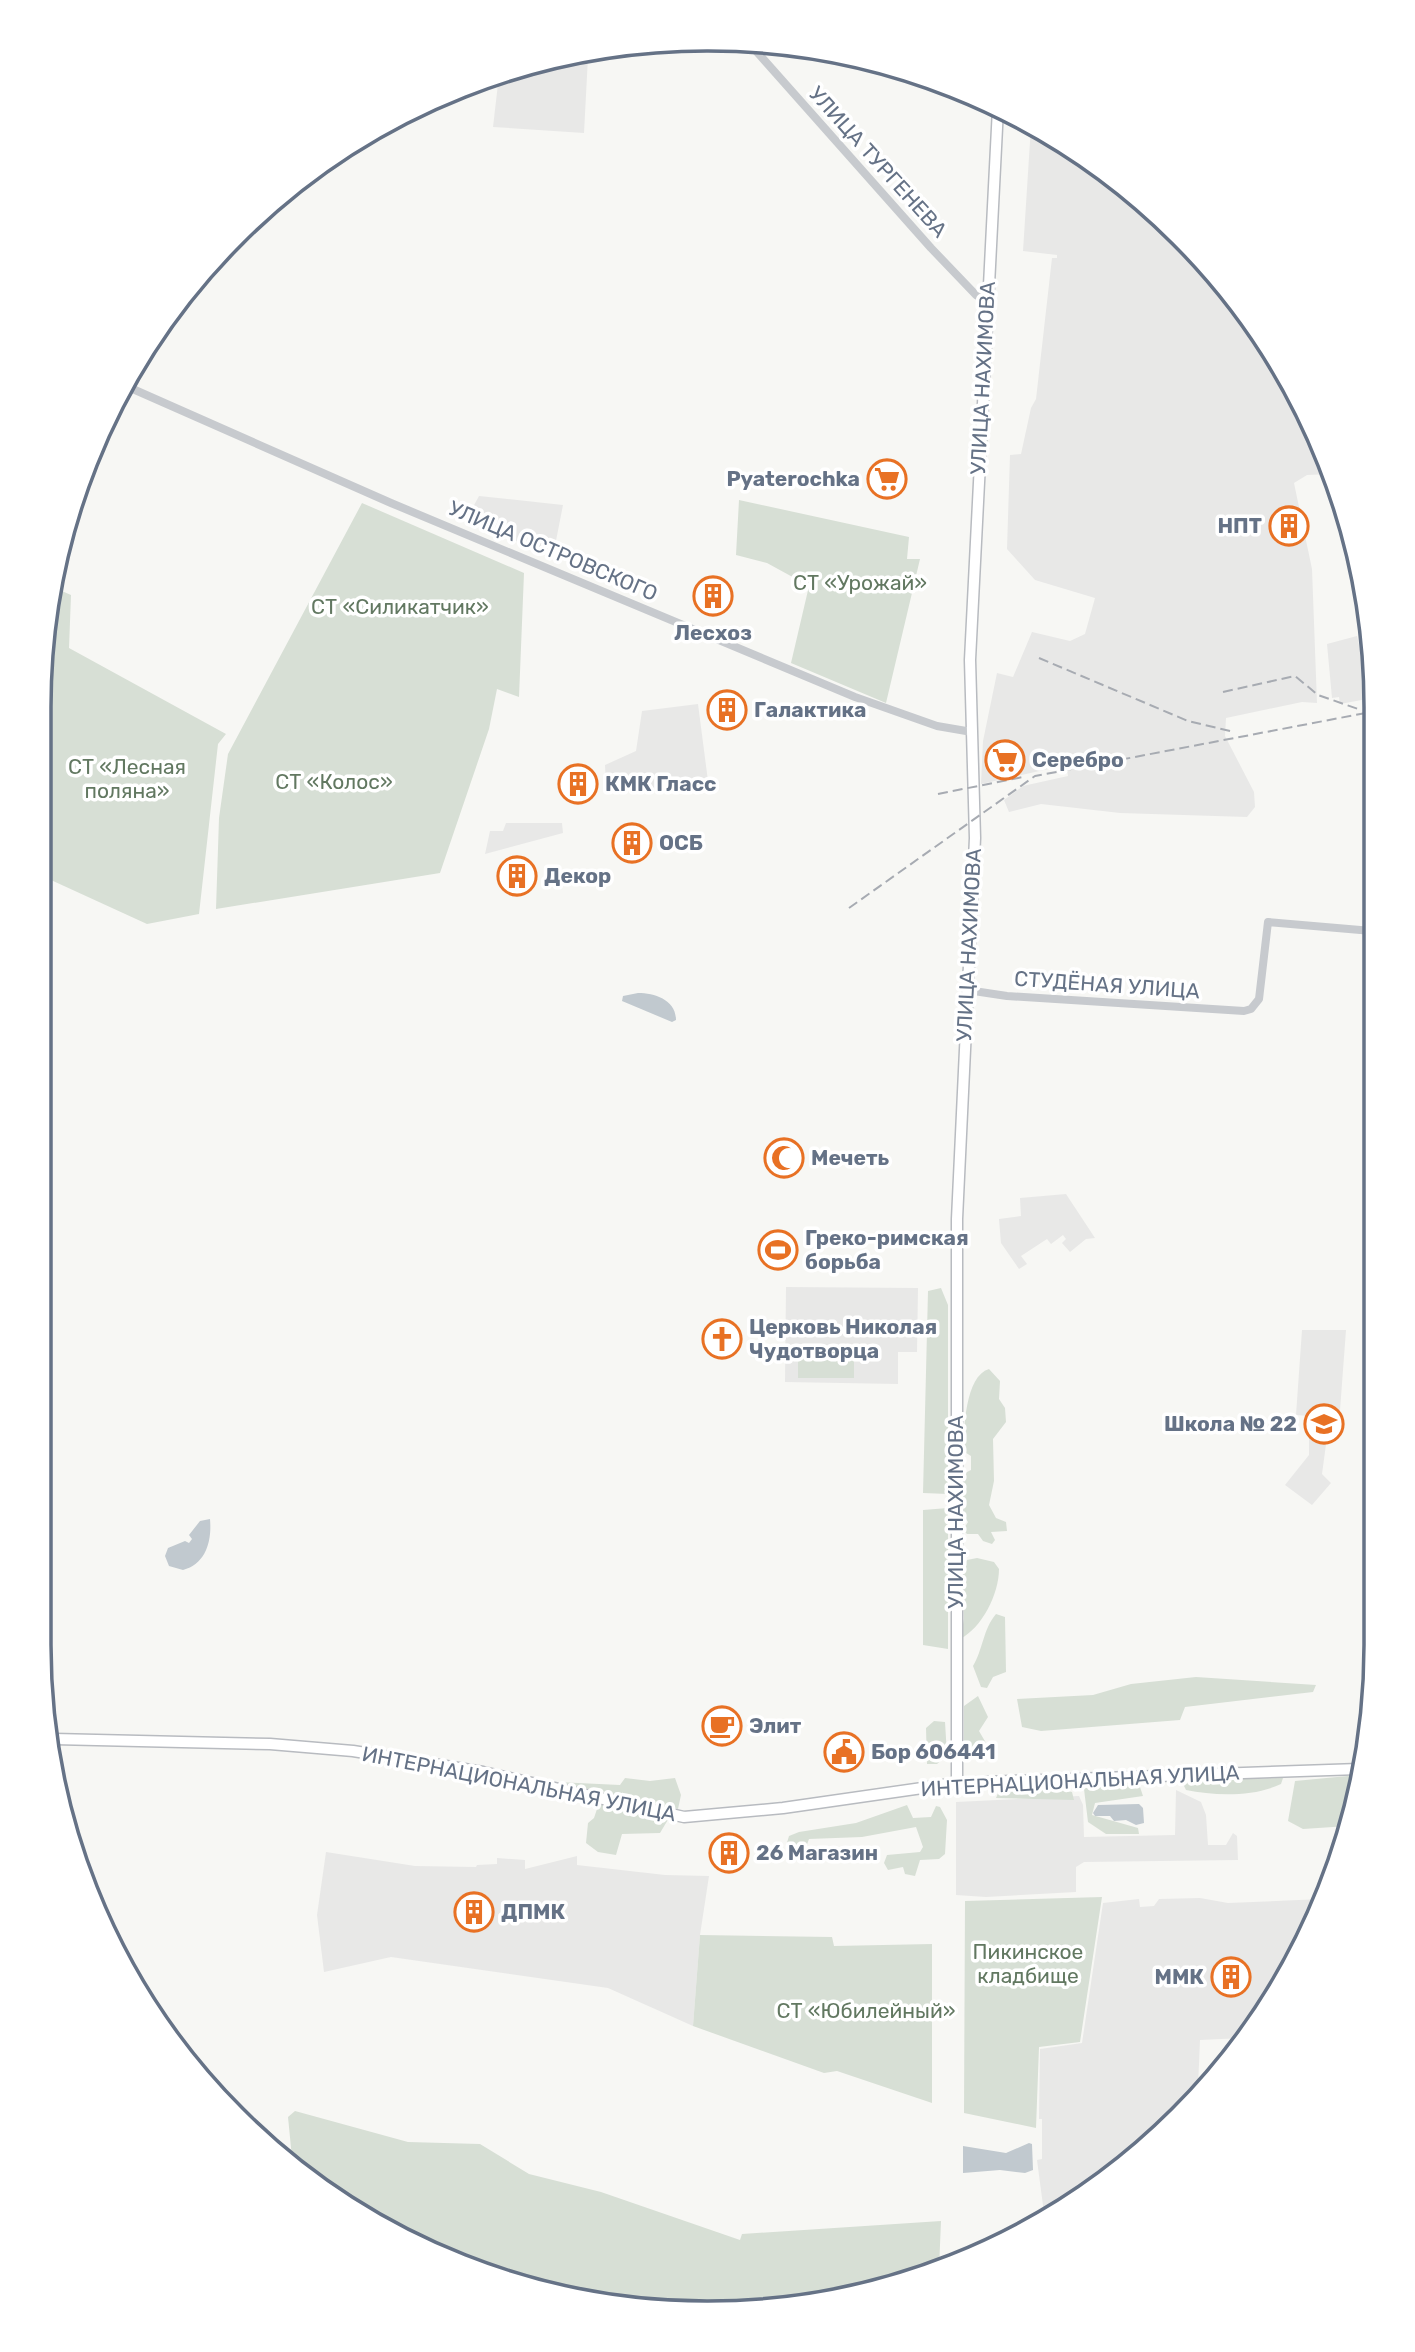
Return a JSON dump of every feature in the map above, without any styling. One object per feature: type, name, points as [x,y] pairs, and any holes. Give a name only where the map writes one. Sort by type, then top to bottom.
[{"type":"main road","name":"УЛИЦА НАХИМОВА","points":[[957,1783],[957,1230],[974,848],[971,618],[997,118]]},
{"type":"main road","name":"ИНТЕРНАЦИОНАЛЬНАЯ УЛИЦА","points":[[57,1739],[270,1744],[353,1751],[483,1772],[684,1817],[760,1811],[957,1783],[1353,1769]]},
{"type":"street","name":"УЛИЦА ТУРГЕНЕВА","points":[[758,53],[931,248],[976,295],[986,301]]},
{"type":"street","name":"УЛИЦА ОСТРОВСКОГО","points":[[134,389],[391,503],[855,697],[916,719],[972,732]]},
{"type":"street","name":"СТУДЁНАЯ УЛИЦА","points":[[967,990],[1007,996],[1244,1011],[1256,1005],[1259,999],[1268,922],[1364,931]]},
{"type":"shaded area","points":[[588,62],[584,133],[493,127],[498,85]]},
{"type":"shaded area","points":[[1030,136],[1107,186],[1172,243],[1201,274],[1254,343],[1297,417],[1314,456],[1321,474],[1307,475],[1294,483],[1312,569],[1317,703],[1302,702],[1226,718],[1225,736],[1254,792],[1255,807],[1247,817],[1120,813],[1041,804],[1009,812],[1004,800],[1023,786],[1068,776],[1066,765],[981,784],[983,741],[997,673],[1013,677],[1032,632],[1070,641],[1085,634],[1095,598],[1035,580],[1007,549],[1010,455],[1021,454],[1031,408],[1036,399],[1052,258],[1057,258],[1057,255],[1023,251]]},
{"type":"shaded area","points":[[479,496],[563,505],[553,556],[466,520]]},
{"type":"shaded area","points":[[1357,636],[1363,662],[1364,700],[1340,704],[1339,697],[1332,698],[1327,644]]},
{"type":"shaded area","points":[[698,704],[708,781],[662,793],[606,785],[605,765],[636,751],[642,711]]},
{"type":"shaded area","points":[[506,823],[562,823],[563,833],[485,854],[490,831],[503,831]]},
{"type":"shaded area","points":[[638,993],[663,999],[672,1007],[676,1020],[672,1022],[622,1001],[623,996]]},
{"type":"shaded area","points":[[1066,1194],[1095,1238],[1086,1239],[1070,1252],[1062,1243],[1066,1239],[1063,1235],[1051,1244],[1047,1239],[1021,1256],[1027,1264],[1019,1269],[1001,1243],[999,1219],[1021,1216],[1020,1198]]},
{"type":"shaded area","points":[[786,1287],[918,1288],[917,1352],[898,1352],[898,1384],[785,1382]]},
{"type":"shaded area","name":"Школа № 22","points":[[1302,1330],[1346,1330],[1338,1437],[1327,1437],[1322,1474],[1331,1483],[1312,1505],[1285,1485],[1309,1455],[1309,1416],[1296,1415]]},
{"type":"shaded area","points":[[210,1519],[206,1550],[197,1563],[183,1570],[169,1566],[165,1556],[168,1548],[185,1541],[189,1543],[192,1539],[189,1535],[200,1521]]},
{"type":"shaded area","points":[[1176,1790],[1201,1802],[1206,1815],[1208,1845],[1226,1845],[1233,1833],[1237,1836],[1238,1860],[1084,1862],[1076,1867],[1076,1892],[986,1897],[956,1895],[956,1802],[1079,1796],[1083,1805],[1084,1837],[1175,1835]]},
{"type":"shaded area","points":[[1139,1804],[1143,1808],[1144,1823],[1136,1825],[1126,1820],[1114,1821],[1110,1816],[1095,1816],[1093,1813],[1098,1805]]},
{"type":"shaded area","points":[[326,1852],[415,1866],[476,1867],[497,1864],[497,1858],[525,1860],[525,1869],[577,1856],[577,1865],[665,1875],[709,1876],[700,1935],[693,2026],[608,1988],[391,1957],[324,1972],[317,1915]]},
{"type":"shaded area","points":[[1200,1898],[1228,1903],[1313,1899],[1276,1973],[1233,2038],[1200,2040],[1198,2081],[1141,2138],[1107,2166],[1043,2208],[1037,2160],[1042,2159],[1042,2119],[1039,2119],[1040,2049],[1082,2043],[1103,1903],[1139,1899],[1140,1907],[1154,1906],[1159,1899]]},
{"type":"shaded area","points":[[1032,2144],[1033,2170],[1025,2173],[1000,2170],[963,2173],[963,2146],[1006,2153]]},
{"type":"green space","name":"СТ «Урожай»","points":[[739,500],[909,537],[907,559],[920,559],[886,703],[791,663],[809,586],[767,563],[736,555]]},
{"type":"green space","points":[[362,503],[524,573],[519,697],[497,689],[489,729],[440,873],[216,909],[219,818],[228,754]]},
{"type":"green space","name":"СТ «Лесная поляна»","points":[[61,591],[71,595],[69,648],[226,734],[218,744],[199,914],[147,924],[51,880],[52,665]]},
{"type":"green space","points":[[941,1288],[948,1305],[948,1494],[923,1493],[928,1291]]},
{"type":"green space","points":[[798,1350],[854,1351],[854,1378],[798,1378]]},
{"type":"green space","points":[[989,1369],[1000,1381],[999,1399],[1005,1408],[1006,1422],[993,1439],[994,1481],[989,1505],[996,1518],[1006,1522],[1007,1531],[991,1532],[995,1540],[992,1544],[983,1541],[978,1534],[967,1534],[963,1530],[968,1522],[961,1513],[961,1475],[971,1470],[971,1456],[963,1451],[967,1404],[975,1382]]},
{"type":"green space","points":[[948,1508],[948,1649],[923,1645],[923,1510]]},
{"type":"green space","points":[[977,1558],[994,1562],[999,1569],[996,1589],[982,1619],[960,1639],[964,1619],[963,1567],[967,1560]]},
{"type":"green space","points":[[996,1614],[1005,1617],[1006,1672],[993,1677],[987,1688],[981,1687],[973,1666],[988,1626]]},
{"type":"green space","points":[[1196,1677],[1316,1685],[1313,1692],[1185,1707],[1180,1720],[1041,1731],[1022,1727],[1017,1699],[1093,1695],[1131,1684]]},
{"type":"green space","points":[[978,1696],[988,1717],[979,1731],[993,1755],[980,1758],[964,1742],[964,1706]]},
{"type":"green space","points":[[934,1721],[945,1722],[947,1755],[937,1764],[927,1764],[926,1728]]},
{"type":"green space","points":[[1351,1776],[1338,1827],[1303,1829],[1288,1821],[1295,1781]]},
{"type":"green space","points":[[625,1778],[650,1781],[675,1778],[681,1795],[678,1809],[557,1782],[620,1785]]},
{"type":"green space","points":[[1283,1778],[1281,1784],[1247,1793],[1209,1793],[1186,1790],[1184,1786],[1190,1780]]},
{"type":"green space","points":[[1139,1784],[1143,1796],[1095,1803],[1092,1815],[1138,1828],[1139,1834],[1106,1834],[1088,1822],[1084,1789],[1093,1785]]},
{"type":"green space","points":[[1058,1789],[1072,1792],[1074,1800],[996,1798],[999,1791]]},
{"type":"green space","points":[[600,1800],[669,1818],[660,1833],[622,1834],[616,1855],[598,1852],[586,1843],[588,1823],[594,1818]]},
{"type":"green space","points":[[907,1805],[913,1818],[931,1817],[936,1806],[940,1807],[947,1820],[945,1854],[939,1859],[920,1860],[915,1876],[905,1874],[903,1867],[888,1870],[884,1863],[887,1855],[920,1852],[923,1847],[916,1827],[862,1837],[809,1839],[802,1858],[797,1847],[786,1846],[789,1836],[799,1832],[856,1823]]},
{"type":"green space","name":"Пикинское кладбище","points":[[1102,1897],[1080,2042],[1039,2047],[1036,2128],[964,2113],[965,1901]]},
{"type":"green space","name":"СТ «Юбилейный»","points":[[700,1935],[832,1937],[834,1946],[932,1944],[932,2103],[837,2071],[824,2073],[693,2026]]},
{"type":"green space","points":[[295,2111],[408,2142],[480,2144],[529,2174],[601,2192],[740,2240],[742,2234],[941,2221],[939,2258],[836,2289],[750,2300],[665,2300],[579,2289],[538,2279],[456,2251],[379,2213],[343,2191],[291,2152],[288,2117]]},
{"type":"railway","points":[[1039,658],[1188,721],[1234,732]]},
{"type":"railway","points":[[1223,692],[1295,676],[1318,695],[1361,710]]},
{"type":"railway","points":[[849,908],[1035,776],[1364,713]]},
{"type":"railway","points":[[938,794],[1023,777]]},
{"type":"place","name":"Pyaterochka","points":[[887,479]]},
{"type":"place","name":"НПТ","points":[[1289,526]]},
{"type":"place","name":"Лесхоз","points":[[713,596]]},
{"type":"place","name":"Галактика","points":[[727,710]]},
{"type":"place","name":"Серебро","points":[[1005,760]]},
{"type":"place","name":"КМК Гласс","points":[[578,784]]},
{"type":"place","name":"ОСБ","points":[[632,843]]},
{"type":"place","name":"Декор","points":[[517,876]]},
{"type":"place","name":"Мечеть","points":[[784,1158]]},
{"type":"place","name":"Греко-римская борьба","points":[[778,1250]]},
{"type":"place","name":"Церковь Николая Чудотворца","points":[[722,1339]]},
{"type":"place","name":"Школа № 22","points":[[1324,1424]]},
{"type":"place","name":"Элит","points":[[722,1726]]},
{"type":"place","name":"Бор 606441","points":[[844,1752]]},
{"type":"place","name":"26 Магазин","points":[[729,1853]]},
{"type":"place","name":"ДПМК","points":[[474,1912]]},
{"type":"place","name":"ММК","points":[[1231,1977]]},
{"type":"park label","name":"СТ «Силикатчик»","points":[[400,607]]},
{"type":"park label","name":"СТ «Колос»","points":[[334,782]]}]
